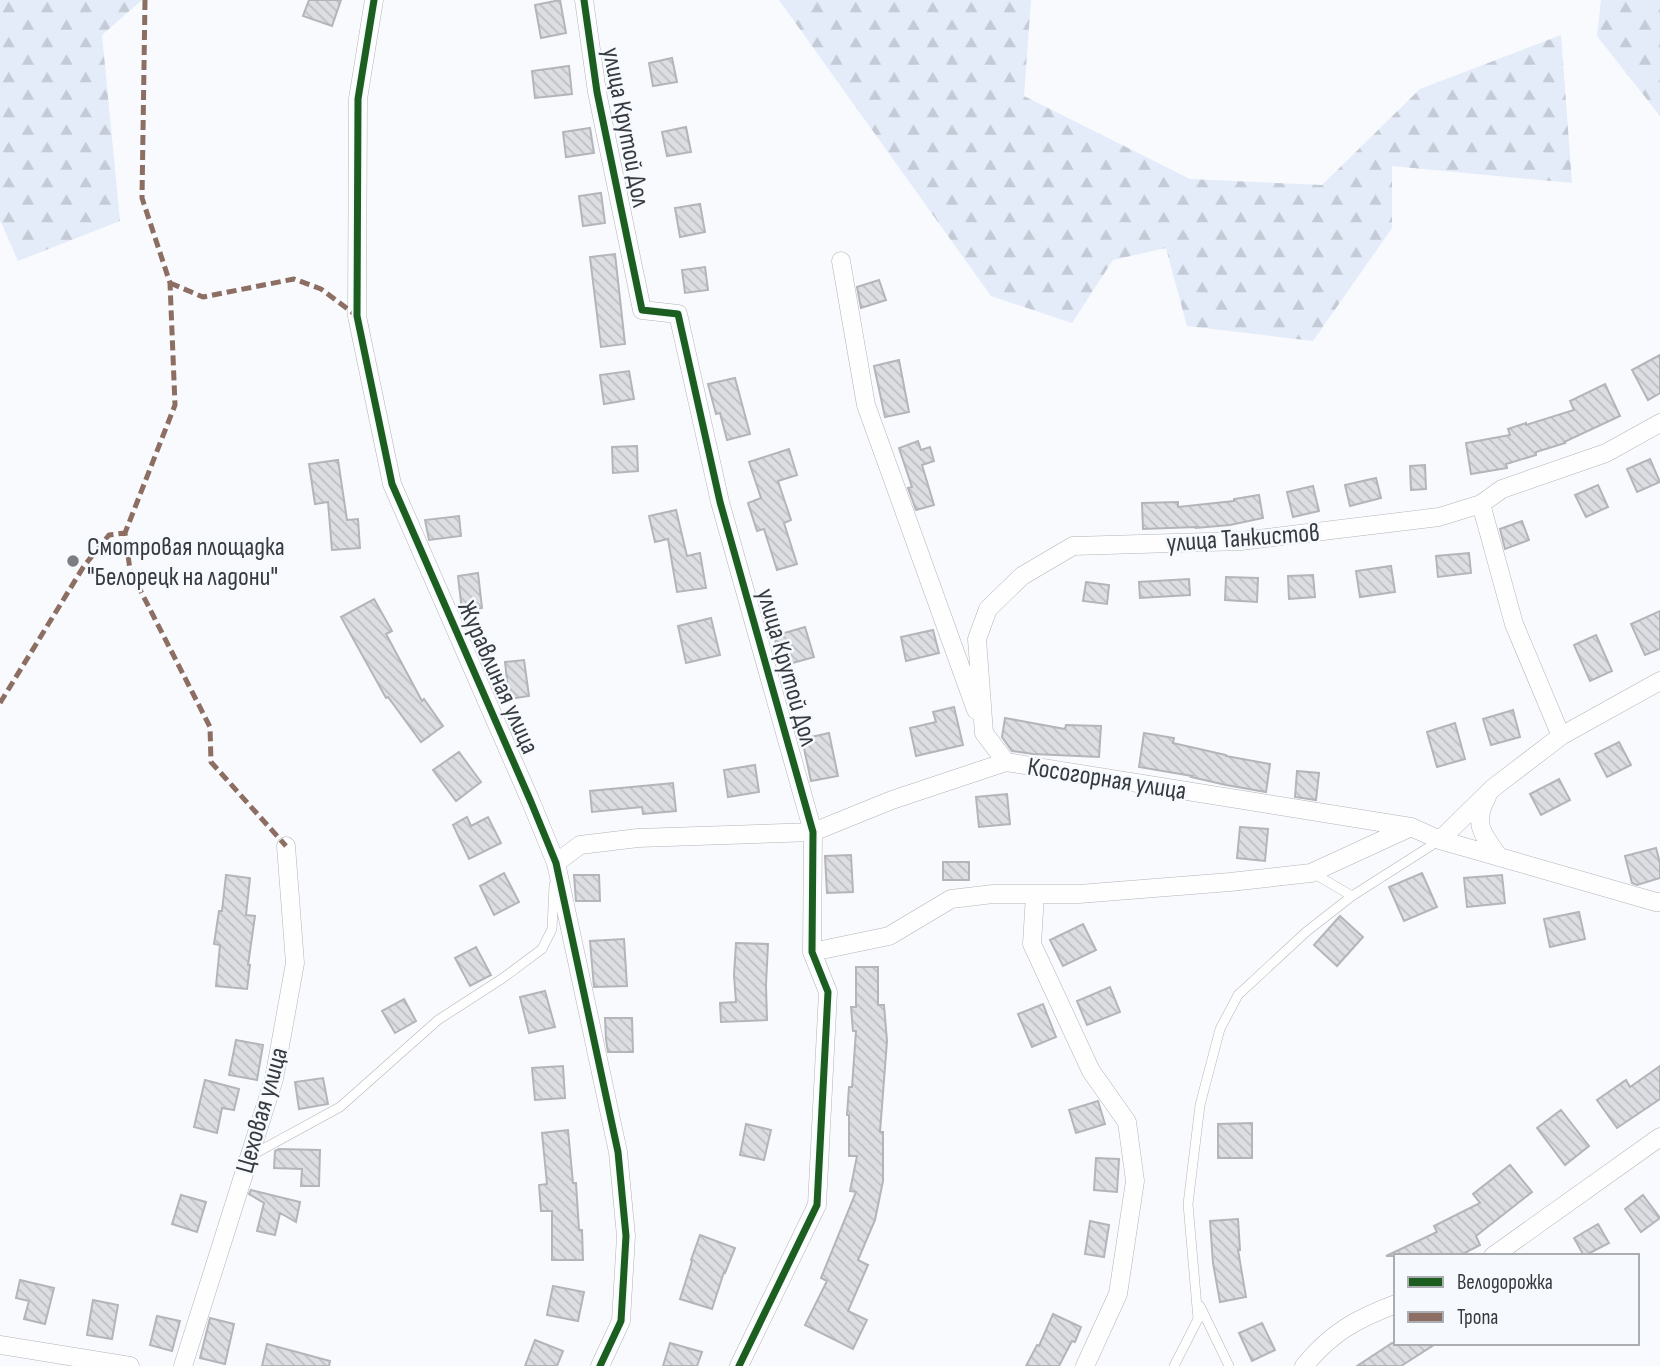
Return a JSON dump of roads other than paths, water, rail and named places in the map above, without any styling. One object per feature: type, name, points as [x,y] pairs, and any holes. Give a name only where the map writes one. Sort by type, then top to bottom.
[{"type":"street","name":"Журавлиная улица","points":[[374,0],[358,99],[357,316],[392,484],[556,863],[618,1152],[626,1236],[621,1321],[600,1366]]},
{"type":"street","name":"улица Крутой Дол","points":[[584,0],[597,92],[642,310],[678,314],[720,502],[813,832],[812,952],[828,992],[817,1205],[739,1366]]},
{"type":"street","points":[[841,261],[866,405],[984,733],[1006,762]]},
{"type":"street","name":"улица Танкистов","points":[[984,733],[977,639],[988,609],[1021,576],[1073,546],[1241,541],[1439,517],[1481,505],[1502,489],[1606,453],[1660,423]]},
{"type":"street","points":[[1481,505],[1514,624],[1561,736]]},
{"type":"street","points":[[1440,840],[1493,788],[1561,736],[1660,681]]},
{"type":"street","name":"Косогорная улица","points":[[813,832],[892,800],[1006,762],[1411,827],[1440,840],[1660,902]]},
{"type":"street","points":[[1493,788],[1482,807],[1479,822],[1483,836],[1499,857]]},
{"type":"street","points":[[812,952],[889,936],[951,900],[993,894],[1079,894],[1311,873],[1411,827]]},
{"type":"street","points":[[556,863],[580,845],[638,838],[813,832]]},
{"type":"street","name":"Цеховая улица","points":[[183,1366],[274,1079],[295,963],[286,846]]},
{"type":"street","points":[[1035,894],[1032,944],[1091,1071],[1127,1122],[1135,1181],[1118,1294],[1085,1366]]},
{"type":"street","points":[[1496,1254],[1660,1137]]},
{"type":"street","points":[[1304,1366],[1339,1331],[1373,1312],[1394,1305]]},
{"type":"street","points":[[0,1345],[130,1366]]},
{"type":"lane","points":[[1174,1366],[1198,1319],[1188,1204],[1200,1105],[1220,1029],[1238,995],[1306,932],[1352,896],[1440,840]]},
{"type":"lane","points":[[249,1156],[340,1107],[438,1020],[542,949],[552,929],[556,863]]},
{"type":"lane","points":[[1311,873],[1352,896]]},
{"type":"lane","points":[[1196,1298],[1229,1366]]},
{"type":"place","name":"Смотровая площадка \"Белорецк на ладони\"","points":[[73,561]]}]
